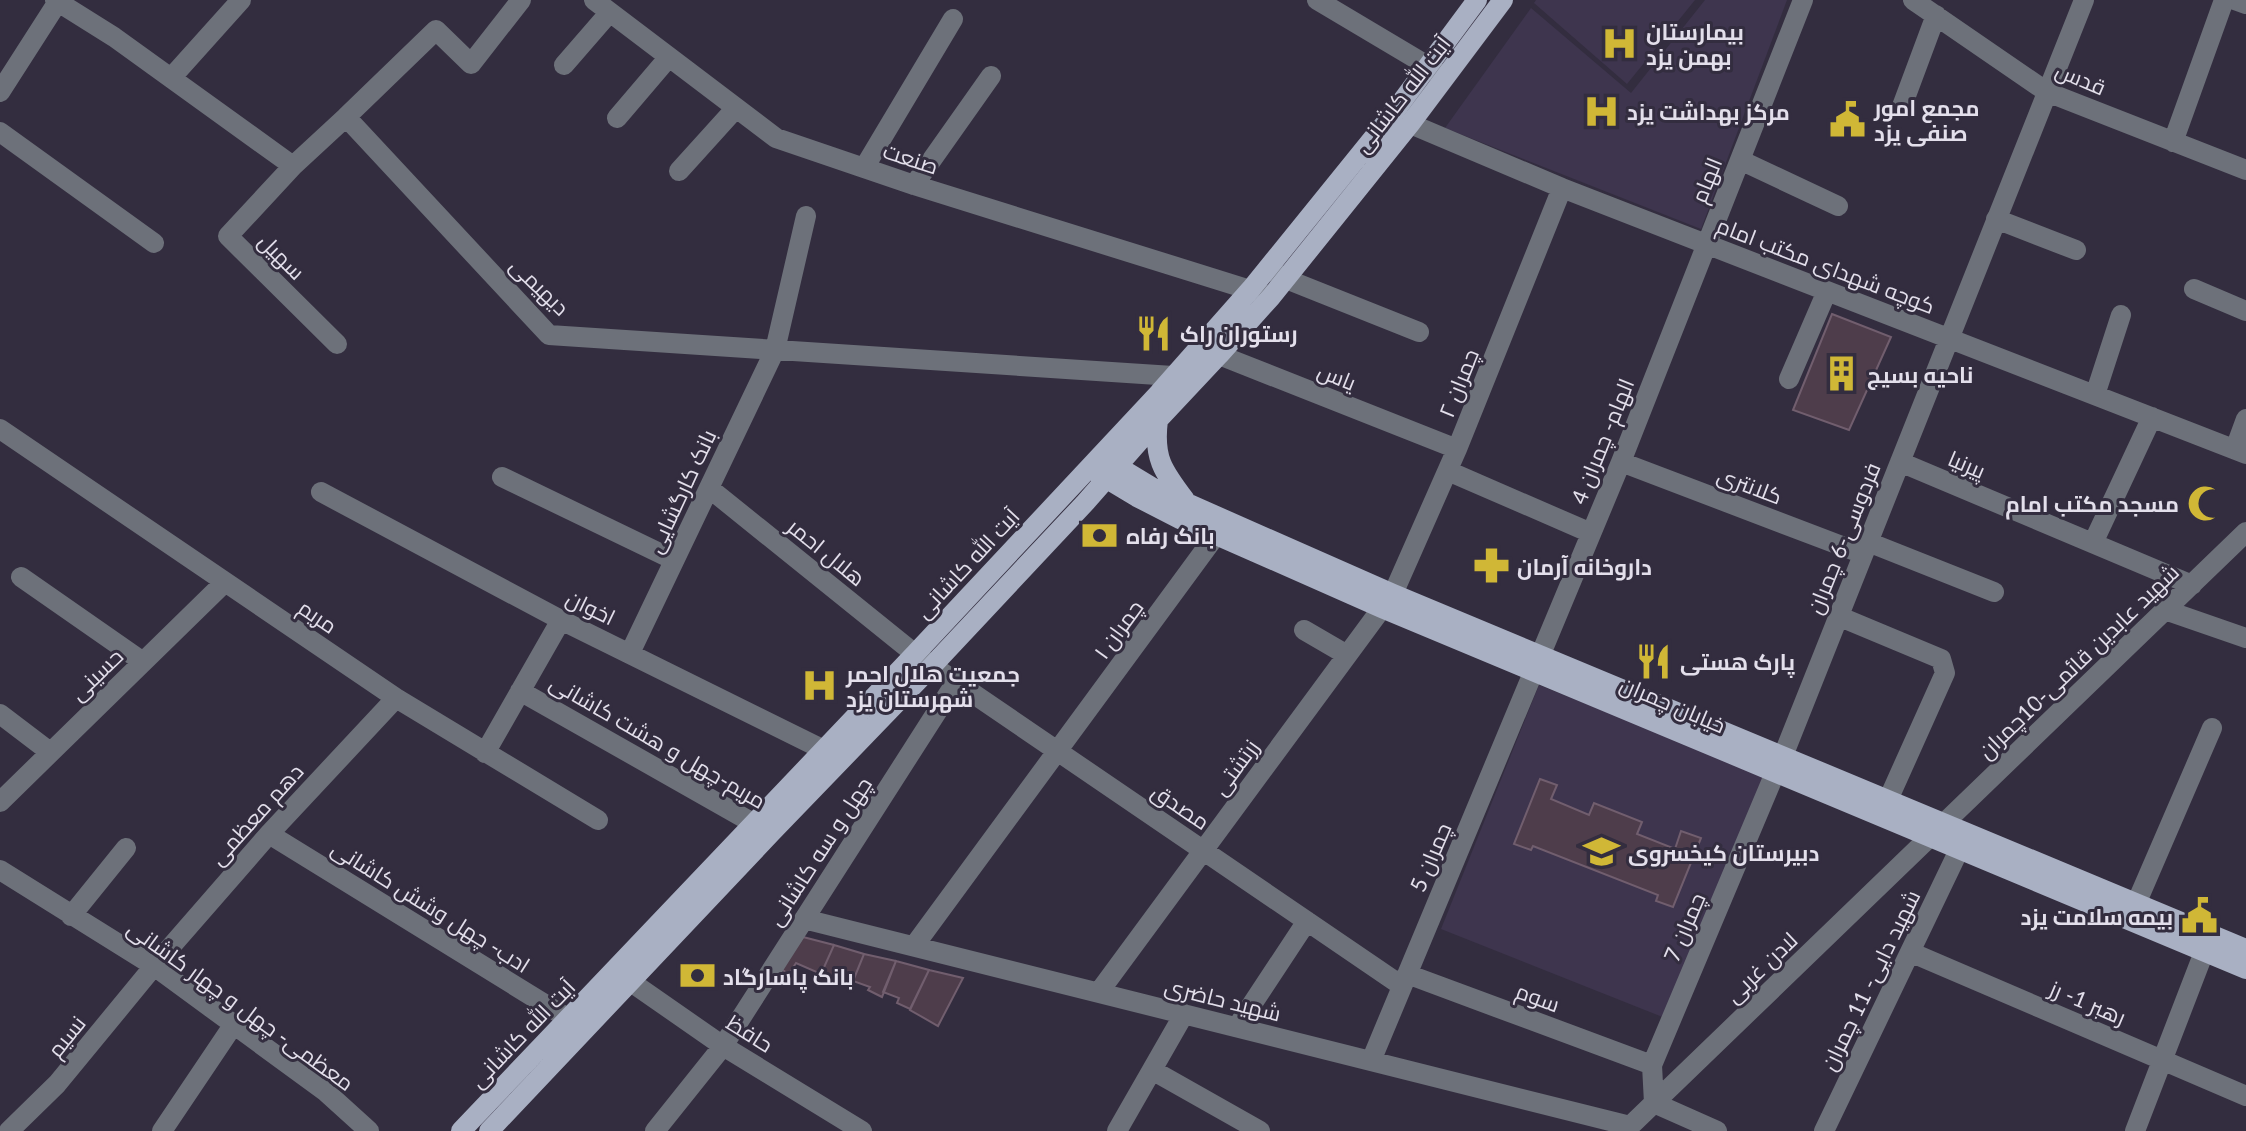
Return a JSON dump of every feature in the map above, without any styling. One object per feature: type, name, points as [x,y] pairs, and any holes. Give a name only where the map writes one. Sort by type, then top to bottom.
[{"type":"main road","name":"آیت الله کاشانی","points":[[1436,72],[1477,0]]},
{"type":"main road","name":"آیت الله کاشانی","points":[[762,828],[843,760],[924,660],[1104,467],[1173,376],[1251,289],[1277,273],[1436,72],[1499,1]]},
{"type":"main road","name":"آیت الله کاشانی","points":[[489,1131],[624,975],[762,828],[823,749],[924,660],[1084,504],[1104,467],[1158,420],[1271,297],[1277,273]]},
{"type":"main road","points":[[1158,420],[1155,441],[1164,473],[1187,504]]},
{"type":"main road","name":"خیابان چمران","points":[[1104,467],[1137,497],[1216,535],[1388,601],[1937,830],[2136,904],[2246,949]]},
{"type":"main road","name":"خیابان چمران","points":[[1104,467],[1388,601]]},
{"type":"main road","points":[[1084,504],[1114,497],[1137,497]]},
{"type":"main road","name":"خیابان چمران","points":[[1779,765],[1888,800],[1937,830],[1959,850],[2246,969]]},
{"type":"main road","name":"آیت الله کاشانی","points":[[461,1131],[569,1019],[624,975]]},
{"type":"street","points":[[171,78],[241,0]]},
{"type":"street","points":[[0,92],[58,1],[114,37],[293,166],[436,30],[471,64],[521,0]]},
{"type":"street","points":[[1317,0],[1436,72]]},
{"type":"street","name":"الهام","points":[[1706,245],[1803,0]]},
{"type":"street","name":"قدس","points":[[1913,0],[2047,92],[2246,170]]},
{"type":"street","name":"فردوسی-6 چمران","points":[[1779,765],[2084,0]]},
{"type":"street","points":[[2173,142],[2224,0]]},
{"type":"street","points":[[2235,0],[2246,4]]},
{"type":"street","points":[[564,65],[602,6]]},
{"type":"street","name":"صنعت","points":[[602,6],[776,138],[914,185],[1271,297]]},
{"type":"street","points":[[1901,109],[1936,15]]},
{"type":"street","points":[[864,168],[953,19]]},
{"type":"street","points":[[617,118],[669,57]]},
{"type":"street","points":[[914,185],[991,76]]},
{"type":"street","points":[[679,171],[736,108]]},
{"type":"street","name":"دیهیمی","points":[[346,117],[549,335],[1173,376],[1194,383]]},
{"type":"street","name":"کوچه شهدای مکتب امام","points":[[1400,120],[1706,245],[2241,452]]},
{"type":"street","points":[[0,132],[154,243]]},
{"type":"street","points":[[1740,160],[1838,206]]},
{"type":"street","name":"سهیل","points":[[293,166],[228,236],[337,344]]},
{"type":"street","name":"چمران ۲","points":[[1388,601],[1448,471],[1562,188]]},
{"type":"street","name":"بانک کارگشایی","points":[[630,653],[775,350],[806,216]]},
{"type":"street","points":[[1996,219],[2076,250]]},
{"type":"street","name":"الهام- چمران 4","points":[[1536,664],[1621,462],[1706,245]]},
{"type":"street","points":[[1277,273],[1419,332]]},
{"type":"street","points":[[2194,289],[2246,311]]},
{"type":"street","points":[[1789,379],[1827,291]]},
{"type":"street","points":[[2095,395],[2121,315]]},
{"type":"street","name":"یاس","points":[[1199,347],[1457,449]]},
{"type":"street","points":[[2093,543],[2152,417]]},
{"type":"street","points":[[2241,452],[2246,419]]},
{"type":"street","name":"مریم","points":[[0,429],[396,698],[598,820]]},
{"type":"street","name":"کلانتری","points":[[1621,462],[1994,592]]},
{"type":"street","name":"پیرنیا","points":[[1900,462],[2192,585]]},
{"type":"street","points":[[1448,471],[1591,533]]},
{"type":"street","points":[[502,477],[674,560]]},
{"type":"street","name":"هلال احمر","points":[[709,488],[924,660]]},
{"type":"street","name":"اخوان","points":[[321,492],[561,620],[843,760]]},
{"type":"street","name":"شهید عابدین قائمی-10چمران","points":[[1937,830],[2246,532]]},
{"type":"street","name":"چمران ۱","points":[[1057,751],[1216,535]]},
{"type":"street","points":[[21,577],[143,662]]},
{"type":"street","name":"حسینی","points":[[0,802],[225,582]]},
{"type":"street","name":"زرتشتی","points":[[1099,992],[1388,601]]},
{"type":"street","points":[[2165,610],[2246,638]]},
{"type":"street","points":[[1838,616],[1941,659],[1945,673],[1888,800]]},
{"type":"street","points":[[485,753],[561,620]]},
{"type":"street","points":[[1304,630],[1347,655]]},
{"type":"street","name":"مصدق","points":[[924,660],[1307,921],[1404,980]]},
{"type":"street","name":"چمران 5","points":[[1371,1061],[1536,664]]},
{"type":"street","name":"چهل و سه کاشانی","points":[[655,1131],[723,1046],[956,682]]},
{"type":"street","name":"مریم-چهل و هشت کاشانی","points":[[520,691],[762,828]]},
{"type":"street","name":"دهم معظمی","points":[[154,966],[269,834],[396,698]]},
{"type":"street","points":[[0,714],[50,752]]},
{"type":"street","points":[[2136,904],[2212,728]]},
{"type":"street","points":[[914,946],[1057,751]]},
{"type":"street","name":"چمران 7","points":[[1654,1103],[1652,1065],[1779,765]]},
{"type":"street","name":"لادن غربی","points":[[1628,1129],[1937,830]]},
{"type":"street","name":"ادب- چهل وشش کاشانی","points":[[269,834],[569,1019]]},
{"type":"street","points":[[71,916],[126,848]]},
{"type":"street","name":"شهید دایی- 11 چمران","points":[[1824,1131],[1959,850]]},
{"type":"street","name":"معظمی- چهل و چهار کاشانی","points":[[0,870],[154,966],[326,1092],[369,1131]]},
{"type":"street","name":"شهید حاضری","points":[[804,919],[1371,1061],[1628,1129]]},
{"type":"street","points":[[1237,1027],[1307,921]]},
{"type":"street","name":"رهبر 1- رز","points":[[1910,952],[2246,1096]]},
{"type":"street","points":[[2135,1131],[2204,952]]},
{"type":"street","name":"نسیم","points":[[7,1126],[57,1084],[154,966]]},
{"type":"street","name":"حافظ","points":[[624,975],[723,1046],[862,1131]]},
{"type":"street","name":"سوم","points":[[1404,980],[1652,1065]]},
{"type":"street","points":[[1117,1131],[1184,1014]]},
{"type":"street","points":[[162,1131],[234,1024]]},
{"type":"street","points":[[1152,1070],[1260,1131]]},
{"type":"street","points":[[1654,1103],[1717,1131]]},
{"type":"shaded area","name":"بیمارستان بهمن یزد","points":[[1536,0],[1695,0],[1627,84],[1534,3]]},
{"type":"shaded area","name":"مرکز بهداشت یزد","points":[[1705,0],[1787,0],[1701,229],[1445,128],[1531,8],[1631,93]]},
{"type":"shaded area","name":"دبیرستان کیخسروی","points":[[1539,685],[1764,775],[1665,1018],[1441,929]]},
{"type":"building","name":"ناحیه بسیج","points":[[1832,314],[1891,337],[1849,430],[1793,410]]},
{"type":"building","points":[[1540,779],[1557,785],[1551,799],[1589,815],[1594,803],[1642,822],[1637,834],[1675,849],[1681,831],[1701,838],[1673,907],[1656,901],[1658,895],[1533,846],[1531,850],[1514,844]]},
{"type":"building","points":[[803,937],[834,945],[821,974],[796,963],[789,974],[781,969]]},
{"type":"building","points":[[834,945],[864,954],[853,981],[836,976],[835,980],[821,974]]},
{"type":"building","points":[[864,954],[896,961],[882,997],[868,990],[870,987],[853,981]]},
{"type":"building","points":[[896,961],[929,970],[910,1009],[897,1003],[899,998],[883,992]]},
{"type":"building","points":[[929,970],[963,978],[938,1026],[910,1010]]},
{"type":"place","name":"بیمارستان بهمن یزد","points":[[1620,44]]},
{"type":"place","name":"مرکز بهداشت یزد","points":[[1601,111]]},
{"type":"place","name":"مجمع امور صنفی یزد","points":[[1848,120]]},
{"type":"place","name":"رستوران راک","points":[[1154,333]]},
{"type":"place","name":"ناحیه بسیج","points":[[1841,374]]},
{"type":"place","name":"مسجد مکتب امام","points":[[2205,503]]},
{"type":"place","name":"بانک رفاه","points":[[1100,535]]},
{"type":"place","name":"داروخانه آرمان","points":[[1491,566]]},
{"type":"place","name":"پارک هستی","points":[[1654,661]]},
{"type":"place","name":"جمعیت هلال احمر شهرستان یزد","points":[[820,686]]},
{"type":"place","name":"دبیرستان کیخسروی","points":[[1602,852]]},
{"type":"place","name":"بيمه سلامت يزد","points":[[2199,916]]},
{"type":"place","name":"بانک پاسارگاد","points":[[697,976]]}]
